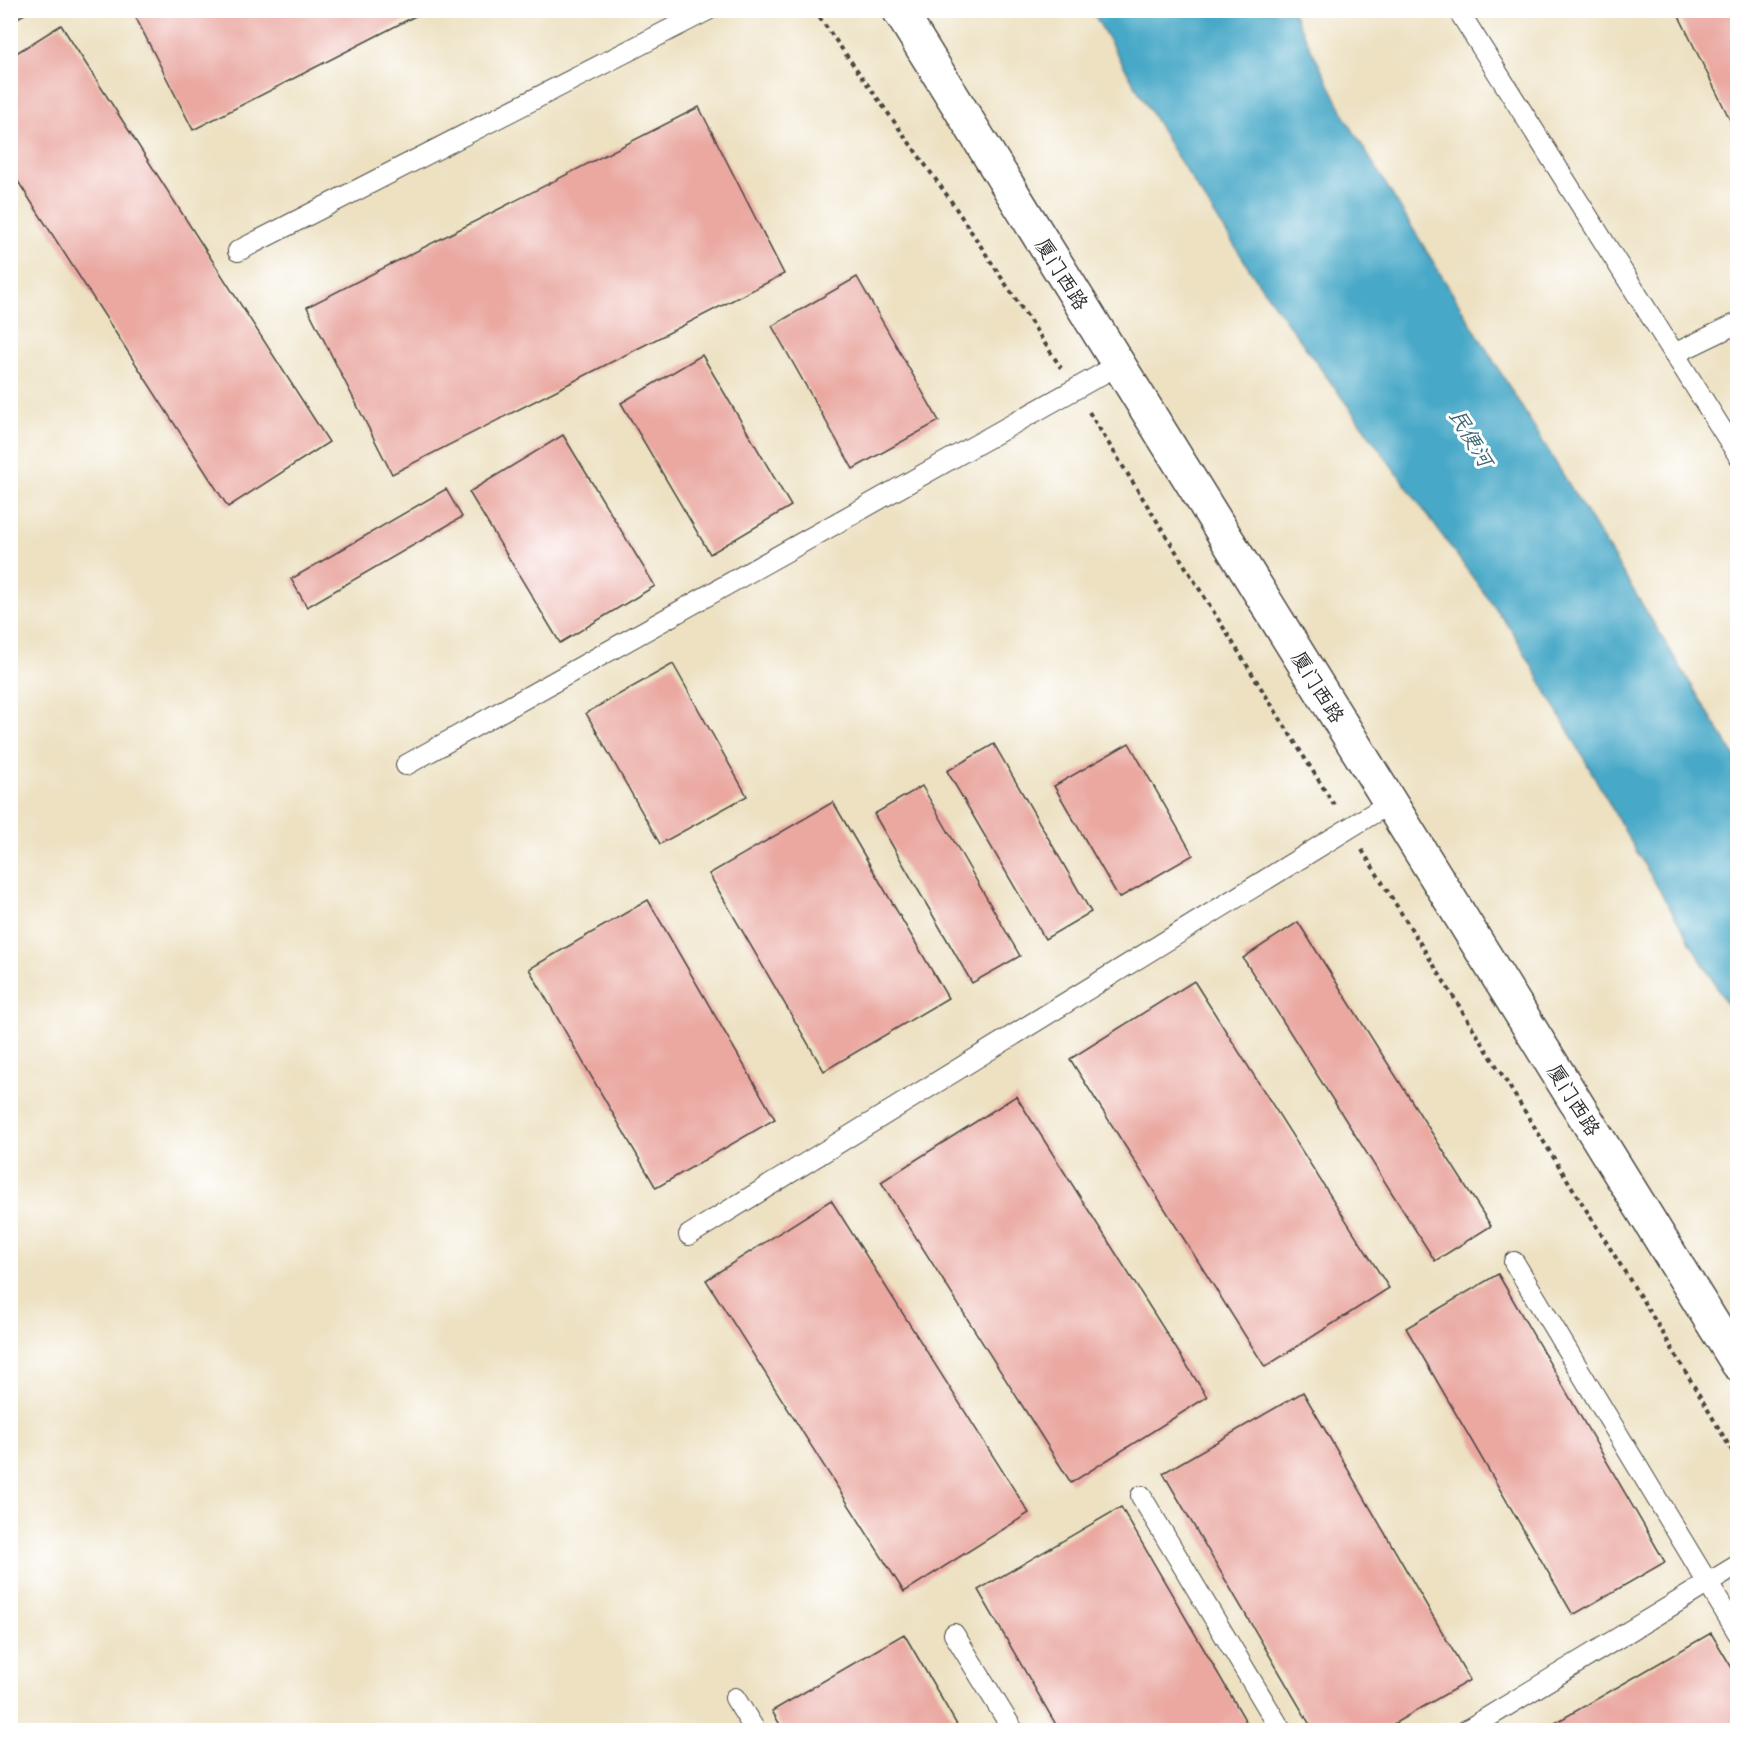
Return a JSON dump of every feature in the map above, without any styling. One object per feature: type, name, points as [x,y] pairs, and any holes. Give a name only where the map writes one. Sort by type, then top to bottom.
[{"type":"street","name":"厦门西路","points":[[899,10],[1737,1364]]},
{"type":"lane","points":[[238,251],[708,10]]},
{"type":"lane","points":[[1458,10],[1737,455]]},
{"type":"lane","points":[[1674,354],[1737,323]]},
{"type":"lane","points":[[406,765],[1118,365]]},
{"type":"lane","points":[[689,1235],[1390,803]]},
{"type":"lane","points":[[1514,1262],[1737,1633]]},
{"type":"lane","points":[[1141,1496],[1281,1731]]},
{"type":"lane","points":[[1467,1731],[1737,1565]]},
{"type":"lane","points":[[954,1634],[1013,1731]]},
{"type":"lane","points":[[735,1698],[755,1731]]},
{"type":"path","points":[[814,10],[950,198],[1075,389],[1661,1330],[1737,1461]]},
{"type":"water","name":"民便河","points":[[1092,11],[1292,11],[1349,124],[1737,760],[1737,1021],[1631,842],[1514,634],[1260,285],[1171,147]]},
{"type":"building","points":[[10,10],[32,10],[10,22]]},
{"type":"building","points":[[132,10],[427,10],[193,130]]},
{"type":"building","points":[[1676,10],[1738,10],[1738,136]]},
{"type":"building","points":[[61,25],[329,442],[228,507],[10,169],[10,57]]},
{"type":"building","points":[[699,107],[784,274],[392,474],[307,307]]},
{"type":"building","points":[[857,277],[939,421],[853,469],[772,326]]},
{"type":"building","points":[[702,355],[791,506],[710,554],[621,403]]},
{"type":"building","points":[[563,435],[655,586],[560,643],[469,492]]},
{"type":"building","points":[[446,489],[462,517],[307,607],[291,579]]},
{"type":"building","points":[[673,664],[747,796],[660,844],[586,713]]},
{"type":"building","points":[[1129,743],[1193,855],[1119,898],[1054,786]]},
{"type":"building","points":[[994,744],[1091,912],[1045,939],[947,771]]},
{"type":"building","points":[[922,786],[1020,956],[972,983],[874,814]]},
{"type":"building","points":[[833,802],[948,998],[824,1071],[709,874]]},
{"type":"building","points":[[648,900],[775,1119],[656,1188],[529,969]]},
{"type":"building","points":[[1298,922],[1491,1226],[1435,1261],[1243,958]]},
{"type":"building","points":[[1194,981],[1389,1288],[1265,1367],[1070,1059]]},
{"type":"building","points":[[1016,1096],[1207,1397],[1071,1483],[881,1182]]},
{"type":"building","points":[[831,1200],[1029,1513],[904,1592],[706,1280]]},
{"type":"building","points":[[1498,1274],[1665,1562],[1573,1615],[1406,1328]]},
{"type":"building","points":[[1303,1392],[1470,1680],[1383,1730],[1313,1730],[1163,1473]]},
{"type":"building","points":[[1121,1507],[1251,1730],[1059,1730],[978,1590]]},
{"type":"building","points":[[1711,1633],[1738,1678],[1738,1730],[1543,1730]]},
{"type":"building","points":[[904,1634],[960,1730],[783,1730],[772,1711]]}]
